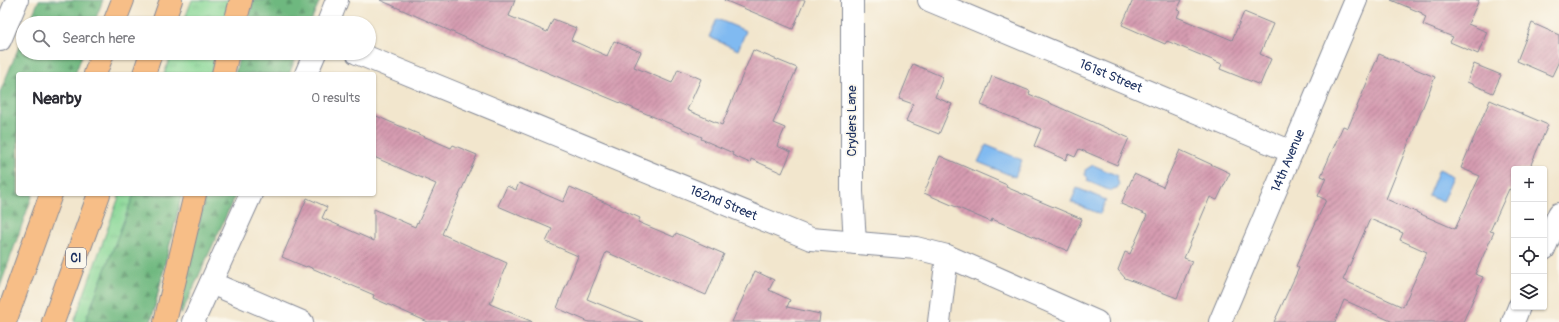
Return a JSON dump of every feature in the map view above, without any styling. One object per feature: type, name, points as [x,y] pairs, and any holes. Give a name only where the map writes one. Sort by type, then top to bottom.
[{"type":"highway","points":[[117,16],[123,0]]},
{"type":"highway","points":[[165,16],[171,0]]},
{"type":"highway","points":[[237,16],[240,0]]},
{"type":"highway","points":[[96,72],[100,60]]},
{"type":"highway","points":[[145,72],[149,60]]},
{"type":"highway","points":[[223,72],[226,60]]},
{"type":"highway","points":[[5,322],[50,196]]},
{"type":"highway","name":"CI","points":[[53,322],[98,196]]},
{"type":"highway","points":[[165,322],[195,196]]},
{"type":"street","points":[[0,40],[17,0]]},
{"type":"street","points":[[331,16],[337,0]]},
{"type":"street","name":"Cryders Lane","points":[[852,0],[852,192],[856,243]]},
{"type":"street","name":"161st Street","points":[[929,0],[1292,152]]},
{"type":"street","name":"14th Avenue","points":[[1220,322],[1356,0]]},
{"type":"street","points":[[307,72],[312,60]]},
{"type":"street","name":"162nd Street","points":[[374,60],[811,239],[916,248],[947,256],[1097,322]]},
{"type":"street","points":[[193,322],[250,196]]},
{"type":"street","points":[[1547,242],[1559,214]]},
{"type":"street","points":[[939,322],[947,256]]},
{"type":"street","points":[[211,283],[302,322]]},
{"type":"street","points":[[1513,322],[1518,310]]},
{"type":"green space","points":[[39,0],[103,0],[97,16],[32,16]]},
{"type":"green space","points":[[192,0],[229,0],[225,16],[186,16]]},
{"type":"green space","points":[[253,0],[320,0],[313,16],[250,16]]},
{"type":"green space","points":[[16,54],[16,60],[80,60],[76,72],[16,72],[16,196],[32,196],[0,287],[0,92]]},
{"type":"green space","points":[[169,60],[214,60],[211,72],[165,72]]},
{"type":"green space","points":[[238,60],[295,60],[290,72],[235,72]]},
{"type":"green space","points":[[119,196],[182,196],[151,322],[74,322]]},
{"type":"green space","points":[[133,196],[182,196],[151,322],[85,322]]},
{"type":"green space","points":[[206,196],[235,196],[181,315],[179,305]]},
{"type":"water","points":[[717,19],[746,31],[738,50],[709,37]]},
{"type":"water","points":[[986,145],[1022,160],[1015,177],[978,162]]},
{"type":"water","points":[[1093,165],[1118,176],[1117,178],[1119,185],[1117,188],[1111,191],[1087,181],[1088,178],[1085,175],[1085,170]]},
{"type":"water","points":[[1439,169],[1454,176],[1443,202],[1428,196]]},
{"type":"water","points":[[1077,188],[1106,200],[1100,214],[1071,202]]},
{"type":"building","points":[[380,0],[515,0],[509,16],[547,32],[553,19],[576,28],[571,40],[607,56],[614,41],[641,52],[634,67],[672,83],[678,69],[701,79],[687,110],[722,125],[753,50],[797,68],[773,123],[785,128],[777,146],[791,152],[782,173],[751,159],[750,163],[732,155],[733,153],[701,139],[702,137],[484,46]]},
{"type":"building","points":[[724,0],[805,0],[793,29]]},
{"type":"building","points":[[1133,0],[1182,0],[1177,10],[1180,11],[1177,17],[1232,40],[1244,12],[1273,24],[1260,54],[1271,59],[1260,85],[1220,69],[1222,64],[1167,41],[1165,44],[1122,25]]},
{"type":"building","points":[[1391,0],[1479,0],[1468,24],[1487,32],[1478,54],[1450,42],[1453,37],[1423,25],[1426,17],[1422,15],[1422,13]]},
{"type":"building","points":[[1532,23],[1559,35],[1559,61],[1552,76],[1517,61]]},
{"type":"building","points":[[1379,54],[1435,77],[1386,199],[1455,229],[1480,176],[1461,168],[1490,100],[1548,125],[1530,166],[1511,166],[1511,190],[1509,189],[1490,231],[1494,232],[1475,274],[1483,277],[1463,322],[1393,322],[1344,300],[1335,322],[1274,322],[1299,268],[1296,266],[1326,200],[1318,196],[1326,178],[1321,176],[1343,126],[1348,128]],"holes":[[[1370,219],[1403,233],[1400,240],[1427,252],[1403,307],[1343,280]]]},
{"type":"building","points":[[913,64],[943,77],[935,97],[952,104],[939,134],[906,121],[913,104],[899,99]]},
{"type":"building","points":[[1474,64],[1501,75],[1493,93],[1467,82]]},
{"type":"building","points":[[992,76],[1030,91],[1029,94],[1129,138],[1117,165],[1079,149],[1075,157],[1068,154],[1066,160],[1034,146],[1041,129],[981,105]]},
{"type":"building","points":[[376,116],[451,148],[453,145],[477,155],[442,234],[507,263],[490,304],[533,322],[428,322],[373,298],[374,295],[307,266],[306,267],[282,257],[307,198],[327,207],[322,218],[374,241],[374,209],[415,227],[436,184],[376,158]]},
{"type":"building","points":[[1180,150],[1230,173],[1217,200],[1210,197],[1184,258],[1192,261],[1177,298],[1125,278],[1118,270],[1125,252],[1130,254],[1147,215],[1121,204],[1134,174],[1163,187]]},
{"type":"building","points":[[940,156],[1007,185],[1006,187],[1082,219],[1068,251],[992,219],[991,222],[924,193]]},
{"type":"building","points":[[519,183],[563,202],[570,187],[640,218],[638,222],[674,237],[676,233],[724,254],[706,295],[606,252],[587,299],[643,322],[589,322],[557,308],[578,256],[546,242],[552,229],[498,206],[507,186],[516,190]]},
{"type":"building","points":[[755,271],[774,280],[769,290],[790,300],[787,307],[820,314],[819,322],[732,322]]}]
